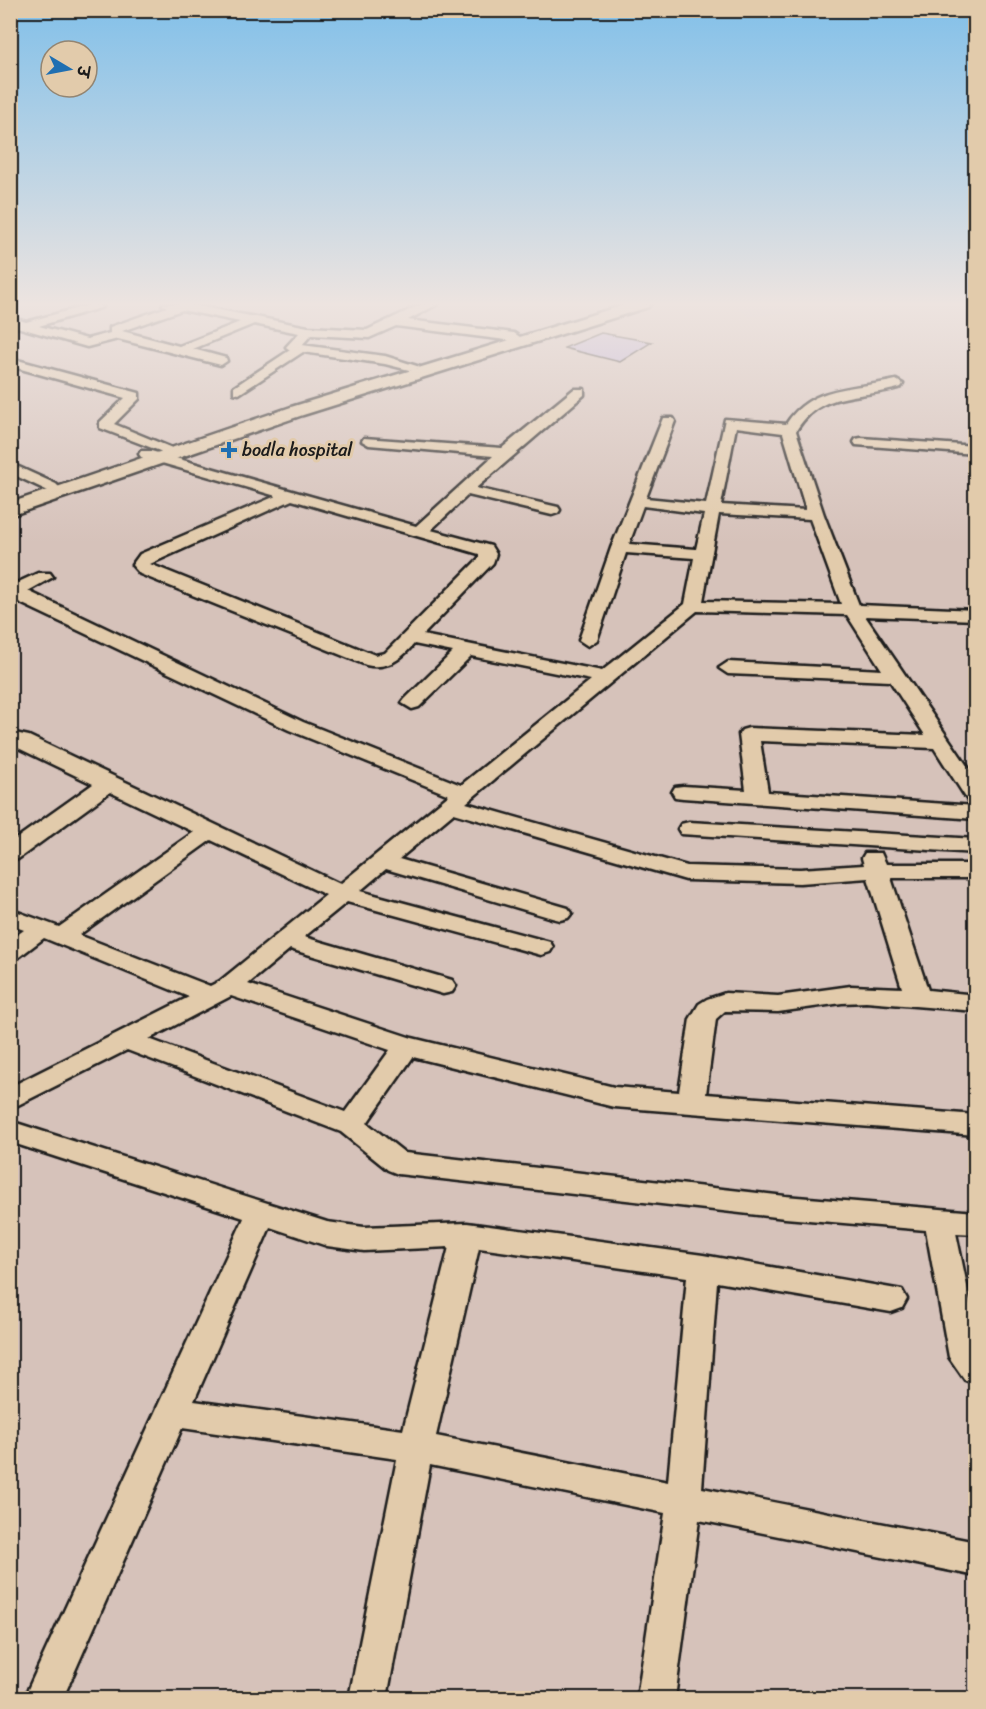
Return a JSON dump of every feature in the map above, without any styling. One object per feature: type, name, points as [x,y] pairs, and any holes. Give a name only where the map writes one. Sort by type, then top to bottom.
[{"type":"main road","points":[[16,504],[364,384]]},
{"type":"main road","points":[[16,504],[51,487],[386,384]]},
{"type":"street","points":[[89,384],[134,396],[105,425],[160,453],[289,496],[479,547],[488,554],[487,559],[391,658],[373,661],[146,570],[140,565],[146,558],[289,496]]},
{"type":"street","points":[[239,390],[248,384]]},
{"type":"street","points":[[896,384],[818,399],[801,410],[789,431],[816,515],[852,610],[975,796]]},
{"type":"street","points":[[420,531],[506,453],[579,392]]},
{"type":"street","points":[[588,640],[619,548],[668,421]]},
{"type":"street","points":[[11,1100],[220,992],[343,894],[693,606],[730,422],[789,431]]},
{"type":"street","points":[[369,441],[506,453]]},
{"type":"street","points":[[861,442],[975,450]]},
{"type":"street","points":[[10,467],[51,487]]},
{"type":"street","points":[[465,490],[552,510]]},
{"type":"street","points":[[637,501],[712,509],[816,515]]},
{"type":"street","points":[[619,548],[703,554]]},
{"type":"street","points":[[12,592],[44,578]]},
{"type":"street","points":[[12,592],[457,800],[686,873],[800,876],[876,871],[975,870]]},
{"type":"street","points":[[693,606],[975,615]]},
{"type":"street","points":[[410,638],[606,677]]},
{"type":"street","points":[[412,703],[466,649]]},
{"type":"street","points":[[728,668],[896,676]]},
{"type":"street","points":[[758,798],[749,734],[939,742]]},
{"type":"street","points":[[10,738],[22,740],[343,894],[541,947]]},
{"type":"street","points":[[10,854],[108,783]]},
{"type":"street","points":[[683,792],[975,813]]},
{"type":"street","points":[[689,829],[975,846]]},
{"type":"street","points":[[10,952],[53,931],[209,831]]},
{"type":"street","points":[[867,840],[918,999]]},
{"type":"street","points":[[383,861],[560,913]]},
{"type":"street","points":[[10,916],[220,992],[407,1046],[614,1097],[975,1125]]},
{"type":"street","points":[[286,940],[443,986]]},
{"type":"street","points":[[691,1104],[703,1018],[706,1011],[716,1003],[787,1004],[833,995],[854,994],[975,1003]]},
{"type":"street","points":[[126,1040],[351,1125],[398,1163],[785,1207],[975,1223]]},
{"type":"street","points":[[351,1125],[407,1046]]},
{"type":"street","points":[[10,1131],[261,1214],[345,1238],[467,1235],[703,1267],[891,1299]]},
{"type":"street","points":[[43,1698],[261,1214]]},
{"type":"street","points":[[939,1221],[965,1357],[975,1370]]},
{"type":"street","points":[[368,1698],[416,1447],[467,1235]]},
{"type":"street","points":[[656,1698],[684,1500],[703,1267]]},
{"type":"street","points":[[170,1412],[416,1447],[975,1559]]},
{"type":"place","name":"bodla hospital","points":[[229,450]]}]
